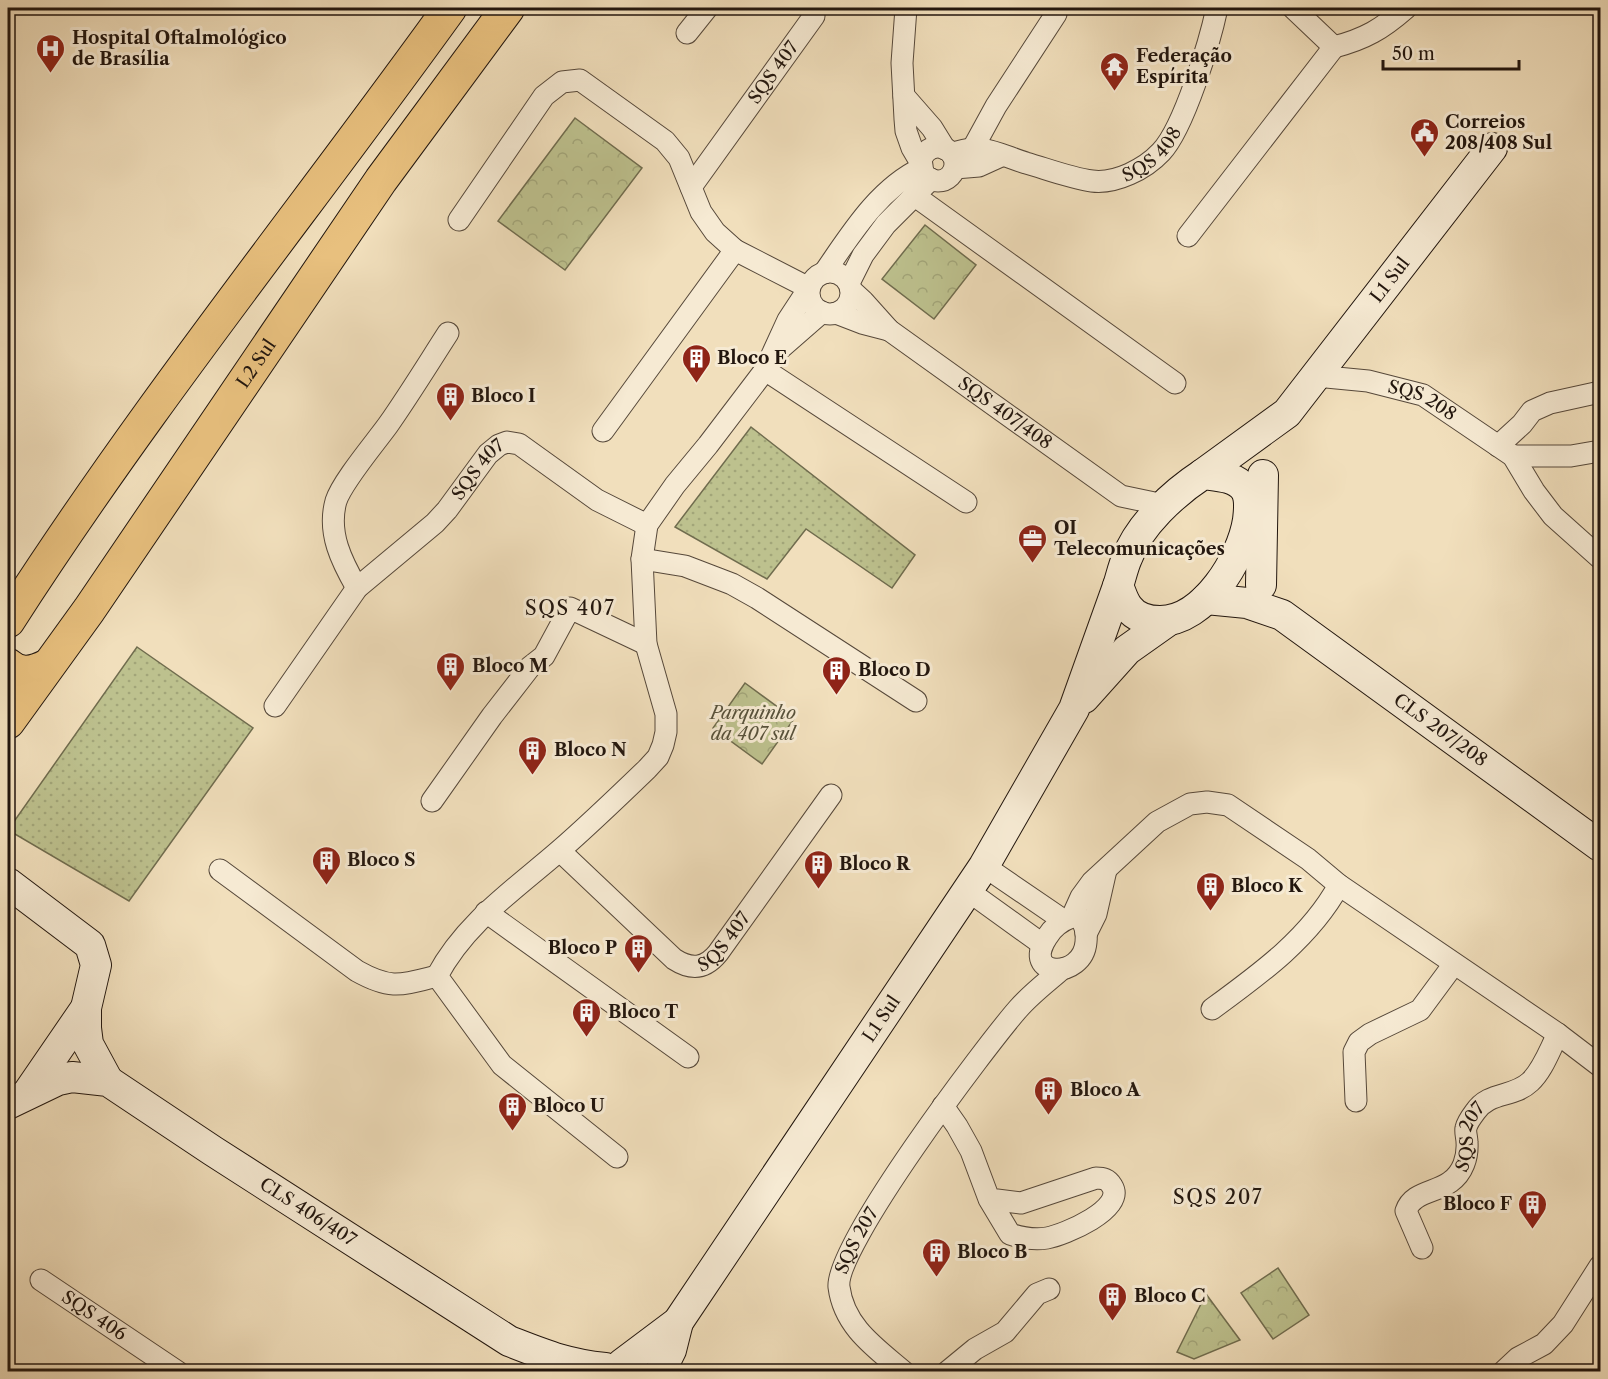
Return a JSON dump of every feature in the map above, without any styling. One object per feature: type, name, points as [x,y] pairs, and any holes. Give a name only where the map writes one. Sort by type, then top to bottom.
[{"type":"main road","points":[[8,621],[45,562],[171,384],[450,8]]},
{"type":"main road","name":"L2 Sul","points":[[8,722],[89,610],[381,180],[508,8]]},
{"type":"main road","points":[[375,111],[382,125],[389,132],[397,136],[414,136]]},
{"type":"main road","points":[[342,155],[362,153],[370,156],[376,164],[381,180]]},
{"type":"main road","points":[[8,665],[15,671],[27,673],[47,666]]},
{"type":"street","points":[[687,33],[707,8]]},
{"type":"street","points":[[906,8],[902,63],[906,131],[912,148],[925,171]]},
{"type":"street","name":"SQS 408","points":[[973,147],[984,148],[1001,156],[1093,181],[1124,177],[1146,165],[1162,151],[1178,126],[1203,60],[1216,8]]},
{"type":"street","points":[[1293,8],[1334,47]]},
{"type":"street","points":[[1188,236],[1334,47],[1360,40],[1385,26],[1406,8]]},
{"type":"street","points":[[951,157],[973,147],[996,106],[1056,14]]},
{"type":"street","name":"SQS 407","points":[[691,187],[814,16]]},
{"type":"street","points":[[459,220],[544,96],[554,87],[571,80],[580,80],[665,141],[679,158],[701,212],[715,232],[735,250],[816,281],[838,273],[850,287]]},
{"type":"street","points":[[220,870],[371,979],[384,984],[400,985],[437,976],[451,951],[486,912],[560,851],[658,757],[666,732],[666,714],[646,644],[642,559],[647,525],[769,363],[789,320],[865,217],[892,186],[906,175],[925,171],[945,179],[951,175],[951,157],[932,128],[904,96]]},
{"type":"street","points":[[769,363],[829,313],[848,304],[850,287],[863,255],[881,231],[915,195],[925,171],[921,160],[925,154],[938,147],[951,157],[979,166],[1001,156]]},
{"type":"street","name":"L1 Sul","points":[[1203,474],[1287,413],[1492,148]]},
{"type":"street","points":[[915,195],[1175,383]]},
{"type":"street","points":[[865,217],[881,231]]},
{"type":"street","points":[[603,431],[735,250]]},
{"type":"street","points":[[816,281],[811,303],[829,313]]},
{"type":"street","name":"SQS 407/408","points":[[850,287],[889,330],[1121,496],[1164,505]]},
{"type":"street","name":"SQS 407/408","points":[[829,313],[889,330]]},
{"type":"street","points":[[357,588],[345,568],[333,528],[336,501],[347,481],[404,402],[448,333]]},
{"type":"street","points":[[769,363],[966,502]]},
{"type":"street","name":"SQS 208","points":[[1317,376],[1368,381],[1423,395],[1505,451],[1553,516],[1600,558]]},
{"type":"street","points":[[1600,392],[1551,403],[1532,411],[1505,451],[1571,456],[1600,451]]},
{"type":"street","name":"L1 Sul","points":[[1250,508],[1287,413]]},
{"type":"street","name":"SQS 407","points":[[275,706],[357,588],[447,510],[488,454],[499,445],[507,442],[519,444],[597,500],[647,525]]},
{"type":"street","points":[[1203,474],[1234,480],[1246,491],[1250,508],[1239,552],[1227,574],[1206,599],[1185,614],[1168,621],[1148,621],[1127,607],[1118,586],[1127,557],[1164,505],[1181,488],[1203,474]]},
{"type":"street","points":[[1254,594],[1263,475]]},
{"type":"street","name":"SQS 407/408","points":[[1121,496],[1142,533]]},
{"type":"street","name":"CLS 207/208","points":[[1239,552],[1254,594],[1600,846]]},
{"type":"street","points":[[642,559],[685,566],[732,584],[916,700]]},
{"type":"street","name":"L1 Sul","points":[[615,1369],[678,1322],[984,866],[1074,709],[1118,586]]},
{"type":"street","points":[[1206,599],[1254,594]]},
{"type":"street","points":[[1127,650],[1254,594]]},
{"type":"street","points":[[432,801],[492,716],[530,667],[544,656],[570,608],[646,644]]},
{"type":"street","name":"L1 Sul","points":[[1074,709],[1127,650],[1168,621]]},
{"type":"street","name":"SQS 407","points":[[560,851],[674,959],[684,965],[703,966],[718,953],[831,795]]},
{"type":"street","points":[[1067,919],[1092,882],[1157,822],[1190,804],[1206,802],[1228,805],[1308,859],[1340,885],[1558,1034],[1600,1066]]},
{"type":"street","points":[[984,866],[1067,919]]},
{"type":"street","points":[[1086,934],[1093,923],[1106,870]]},
{"type":"street","points":[[8,884],[85,939],[90,945],[96,965],[86,1008],[88,1044],[108,1081]]},
{"type":"street","points":[[1212,1009],[1250,981],[1305,934],[1327,908],[1340,885]]},
{"type":"street","points":[[967,890],[1042,953],[1047,968],[1054,970],[1070,967],[1081,957],[1086,944],[1082,920],[1078,917],[1067,919],[1055,926],[1042,953]]},
{"type":"street","points":[[486,912],[688,1057]]},
{"type":"street","name":"SQS 207","points":[[1018,1009],[1042,953]]},
{"type":"street","points":[[1356,1101],[1354,1052],[1359,1042],[1370,1034],[1420,1010],[1454,964]]},
{"type":"street","name":"SQS 207","points":[[904,1371],[861,1334],[848,1318],[839,1288],[839,1277],[849,1250],[943,1106],[1018,1009],[1062,969]]},
{"type":"street","points":[[437,976],[502,1065],[617,1157]]},
{"type":"street","points":[[17,1099],[86,1008]]},
{"type":"street","name":"SQS 207","points":[[1422,1248],[1406,1211],[1408,1204],[1413,1199],[1450,1182],[1464,1166],[1467,1146],[1466,1128],[1475,1111],[1485,1100],[1514,1092],[1530,1083],[1558,1034]]},
{"type":"street","points":[[17,1099],[58,1080],[72,1077],[108,1081]]},
{"type":"street","name":"CLS 406/407","points":[[108,1081],[509,1341],[555,1360],[615,1369]]},
{"type":"street","points":[[943,1106],[971,1151],[989,1199],[1010,1234],[1026,1239],[1046,1238],[1069,1232],[1112,1203],[1115,1193],[1111,1184],[1105,1179],[1096,1178],[1021,1203],[1013,1204],[989,1199]]},
{"type":"street","points":[[1010,1234],[1021,1203]]},
{"type":"street","points":[[1503,1371],[1518,1358],[1544,1344],[1563,1324],[1600,1266]]},
{"type":"street","name":"SQS 406","points":[[41,1280],[178,1371]]},
{"type":"street","points":[[948,1371],[975,1349],[1005,1332],[1037,1294],[1048,1289]]},
{"type":"street","name":"L1 Sul","points":[[660,1371],[671,1350],[678,1322]]},
{"type":"street","name":"CLS 406/407","points":[[509,1341],[540,1371]]},
{"type":"green space","points":[[575,118],[642,168],[565,270],[498,221]]},
{"type":"green space","points":[[925,225],[976,265],[934,319],[882,279]]},
{"type":"green space","points":[[751,427],[915,555],[892,588],[806,529],[767,579],[675,527]]},
{"type":"green space","points":[[137,647],[253,728],[129,901],[8,830]]},
{"type":"green space","name":"Parquinho da 407 sul","points":[[745,683],[794,719],[762,764],[713,728]]},
{"type":"green space","points":[[1278,1268],[1309,1315],[1273,1339],[1241,1293]]},
{"type":"green space","points":[[1206,1294],[1240,1340],[1194,1359],[1177,1352]]},
{"type":"place","name":"Hospital Oftalmológico de Brasília","points":[[51,74]]},
{"type":"place","name":"Federação Espírita","points":[[1115,92]]},
{"type":"place","name":"Correios 208/408 Sul","points":[[1424,158]]},
{"type":"place","name":"Bloco E","points":[[696,384]]},
{"type":"place","name":"Bloco I","points":[[450,422]]},
{"type":"place","name":"OI Telecomunicações","points":[[1033,564]]},
{"type":"place","name":"Bloco M","points":[[451,692]]},
{"type":"place","name":"Bloco D","points":[[837,696]]},
{"type":"place","name":"Bloco N","points":[[533,776]]},
{"type":"place","name":"Bloco S","points":[[326,886]]},
{"type":"place","name":"Bloco R","points":[[818,890]]},
{"type":"place","name":"Bloco K","points":[[1210,912]]},
{"type":"place","name":"Bloco P","points":[[638,974]]},
{"type":"place","name":"Bloco T","points":[[587,1038]]},
{"type":"place","name":"Bloco A","points":[[1049,1116]]},
{"type":"place","name":"Bloco U","points":[[512,1132]]},
{"type":"place","name":"Bloco F","points":[[1533,1230]]},
{"type":"place","name":"Bloco B","points":[[936,1278]]},
{"type":"place","name":"Bloco C","points":[[1113,1322]]},
{"type":"district","name":"SQS 407","points":[[570,608]]},
{"type":"district","name":"SQS 207","points":[[1218,1197]]}]
